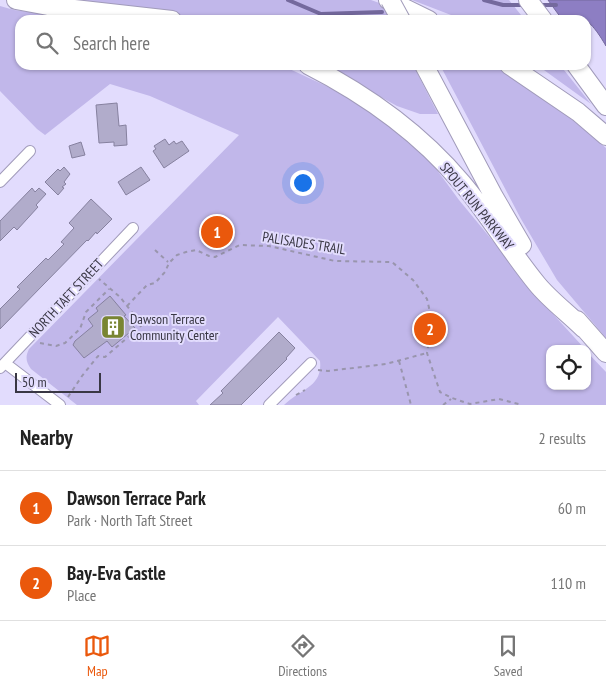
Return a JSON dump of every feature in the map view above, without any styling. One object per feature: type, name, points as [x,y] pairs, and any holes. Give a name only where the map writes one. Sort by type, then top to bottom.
[{"type":"highway","points":[[16,0],[48,6],[128,15]]},
{"type":"highway","points":[[389,0],[398,15]]},
{"type":"highway","points":[[389,0],[419,15]]},
{"type":"highway","points":[[528,0],[538,15]]},
{"type":"highway","name":"SPOUT RUN PARKWAY","points":[[317,70],[373,104],[429,149],[468,190],[538,285],[584,329]]},
{"type":"highway","points":[[427,70],[514,232],[546,281],[584,329],[606,353]]},
{"type":"highway","points":[[516,70],[578,112],[606,136]]},
{"type":"highway","points":[[580,70],[606,106]]},
{"type":"street","points":[[0,182],[30,151]]},
{"type":"street","name":"NORTH TAFT STREET","points":[[2,366],[133,228]]},
{"type":"street","points":[[269,405],[310,363]]},
{"type":"street","points":[[2,366],[60,405]]},
{"type":"path","name":"PALISADES TRAIL","points":[[127,306],[147,285],[154,283],[165,272],[169,263],[178,255],[196,250],[215,257],[240,245],[269,246],[336,261],[392,262],[414,280],[427,299],[432,321],[426,353],[440,392],[470,404],[499,399],[522,405]]},
{"type":"path","points":[[155,250],[169,263]]},
{"type":"path","points":[[68,398],[98,356],[105,357],[142,325],[127,306],[98,278]]},
{"type":"path","points":[[37,340],[40,343],[56,346],[65,343],[80,329],[86,312],[109,289]]},
{"type":"path","points":[[310,363],[321,371],[399,361],[426,353]]},
{"type":"path","points":[[399,361],[411,405]]},
{"type":"path","points":[[294,395],[305,390]]},
{"type":"path","points":[[443,405],[452,398]]},
{"type":"shaded area","points":[[62,0],[371,0],[382,4],[388,15],[173,15]]},
{"type":"shaded area","points":[[412,0],[509,0],[521,15],[451,15]]},
{"type":"shaded area","points":[[548,0],[606,0],[606,46],[591,25],[591,15],[559,15]]},
{"type":"shaded area","points":[[0,6],[14,10],[52,15],[15,15],[15,70],[292,70],[324,85],[360,104],[426,155],[459,200],[553,314],[581,345],[546,345],[546,390],[591,390],[591,356],[606,372],[606,405],[284,405],[314,382],[320,370],[320,361],[278,317],[196,401],[199,405],[77,405],[31,369],[27,359],[29,349],[239,135],[150,96],[110,84],[45,135],[0,91]]},
{"type":"shaded area","points":[[332,70],[416,70],[438,114],[420,114],[397,106]]},
{"type":"shaded area","points":[[443,70],[504,70],[557,107],[606,148],[606,338],[557,280],[521,219]]},
{"type":"shaded area","points":[[544,70],[564,70],[591,104]]},
{"type":"building","points":[[117,103],[119,126],[126,125],[127,145],[114,146],[114,142],[99,143],[96,105]]},
{"type":"building","points":[[165,139],[169,145],[174,141],[176,144],[182,141],[189,151],[164,168],[153,151],[156,149],[154,146]]},
{"type":"building","points":[[81,142],[85,155],[72,158],[69,146]]},
{"type":"building","points":[[64,167],[70,174],[64,182],[66,184],[62,187],[64,188],[58,195],[45,182],[58,169],[60,171]]},
{"type":"building","points":[[141,167],[150,180],[126,195],[118,182]]},
{"type":"building","points":[[32,188],[35,192],[39,188],[46,194],[36,205],[38,207],[17,230],[14,227],[0,241],[0,221]]},
{"type":"building","points":[[91,199],[112,219],[97,234],[96,232],[87,240],[0,329],[0,309],[20,289],[17,287],[46,258],[48,260],[64,244],[61,242],[74,228],[69,223]]},
{"type":"building","name":"Dawson Terrace Community Center","points":[[110,296],[135,328],[112,347],[107,341],[84,358],[73,345],[75,341],[93,326],[88,319],[98,311],[96,308]]},
{"type":"building","points":[[279,332],[295,348],[287,359],[241,405],[210,405],[223,393],[221,391]]},
{"type":"waterway","points":[[288,0],[321,14],[382,12]]},
{"type":"waterway","points":[[484,0],[503,5],[526,5]]},
{"type":"waterway","points":[[538,5],[556,5]]},
{"type":"place","name":"Dawson Terrace Park","points":[[217,232]]},
{"type":"place","name":"Dawson Terrace Community Center","points":[[113,327]]},
{"type":"place","name":"Bay-Eva Castle","points":[[430,329]]}]
